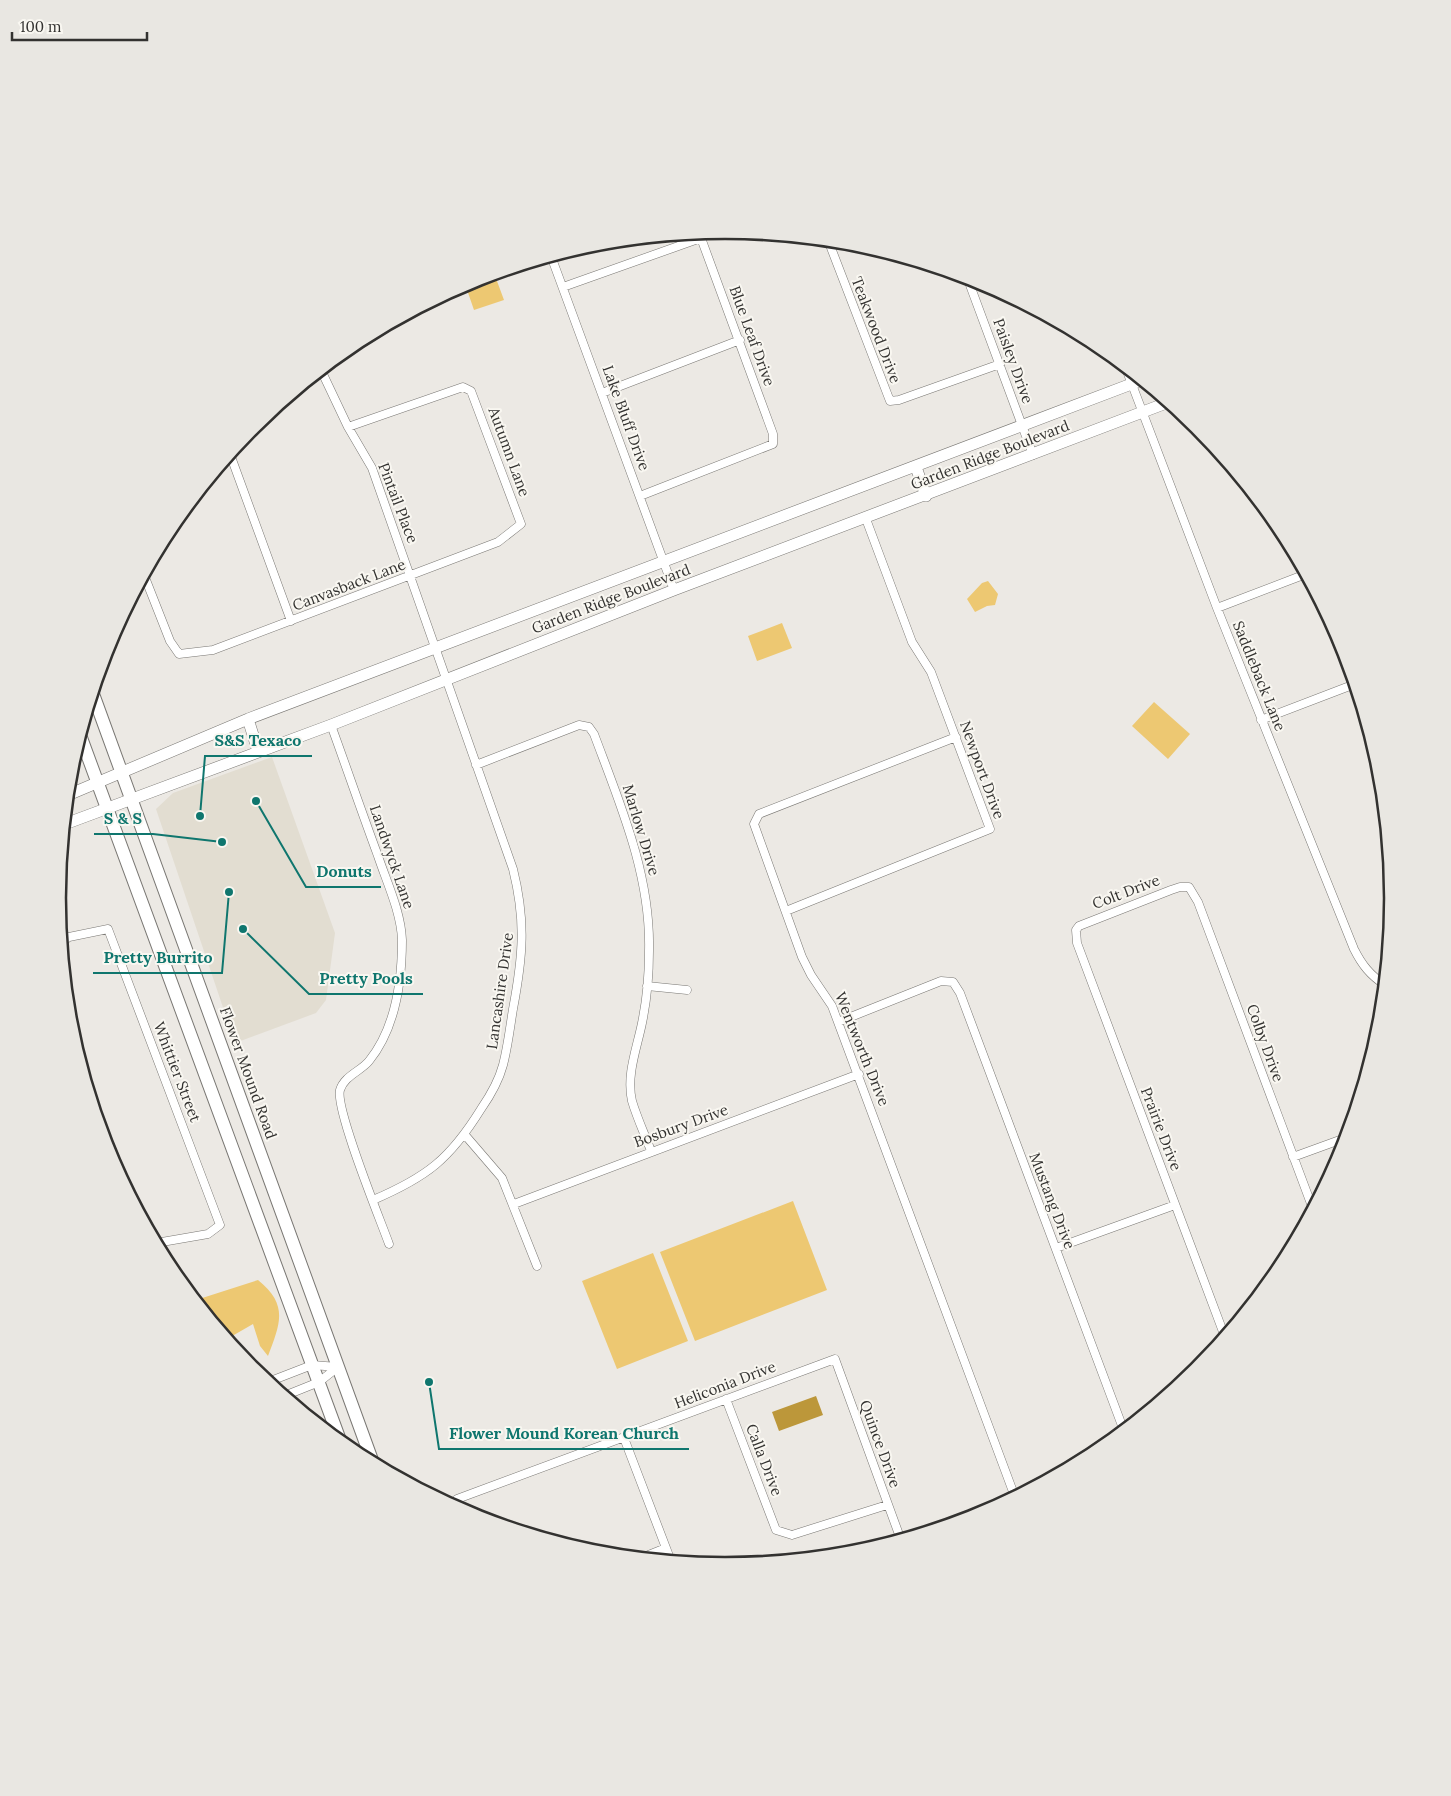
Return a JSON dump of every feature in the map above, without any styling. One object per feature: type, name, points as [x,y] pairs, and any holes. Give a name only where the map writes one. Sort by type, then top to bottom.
[{"type":"main road","name":"Garden Ridge Boulevard","points":[[75,792],[248,719],[665,563],[1136,382]]},
{"type":"main road","name":"Garden Ridge Boulevard","points":[[71,822],[331,725],[674,590],[866,519],[1163,405]]},
{"type":"main road","points":[[916,467],[926,496]]},
{"type":"main road","name":"Flower Mound Road","points":[[96,703],[369,1452]]},
{"type":"main road","points":[[248,719],[258,751]]},
{"type":"main road","points":[[84,747],[336,1430]]},
{"type":"street","name":"Blue Leaf Drive","points":[[563,287],[696,240]]},
{"type":"street","name":"Blue Leaf Drive","points":[[640,496],[773,444],[773,434],[702,240]]},
{"type":"street","name":"Teakwood Drive","points":[[831,247],[890,401],[899,400],[1000,364]]},
{"type":"street","name":"Lake Bluff Drive","points":[[553,262],[674,590]]},
{"type":"street","name":"Paisley Drive","points":[[971,286],[1033,455]]},
{"type":"street","points":[[602,393],[740,340]]},
{"type":"street","name":"Pintail Place","points":[[324,375],[348,427],[372,468],[446,679]]},
{"type":"street","name":"Saddleback Lane","points":[[1137,383],[1142,413],[1261,720],[1354,949],[1362,965],[1379,981]]},
{"type":"street","name":"Autumn Lane","points":[[348,427],[464,387],[472,391],[521,524]]},
{"type":"street","points":[[232,460],[292,621]]},
{"type":"street","name":"Newport Drive","points":[[786,911],[990,830],[931,672],[912,642],[866,519]]},
{"type":"street","name":"Canvasback Lane","points":[[147,583],[170,641],[179,654],[213,650],[498,542],[521,524]]},
{"type":"street","points":[[1217,608],[1300,576]]},
{"type":"street","name":"Lancashire Drive","points":[[373,1200],[419,1178],[444,1160],[465,1135],[488,1100],[502,1067],[520,971],[523,934],[519,895],[513,869],[446,679]]},
{"type":"street","points":[[1261,720],[1350,686]]},
{"type":"street","name":"Landwyck Lane","points":[[331,725],[391,894],[401,932],[400,971],[390,1024],[382,1045],[366,1065],[353,1073],[340,1089],[339,1100],[351,1141],[389,1244]]},
{"type":"street","name":"Marlow Drive","points":[[476,765],[579,725],[589,727],[618,798],[636,852],[644,890],[648,930],[647,986],[642,1026],[632,1070],[631,1090],[632,1101],[652,1151]]},
{"type":"street","name":"Wentworth Drive","points":[[956,737],[758,814],[754,824],[802,957],[811,976],[832,1006],[859,1074],[1013,1491]]},
{"type":"street","name":"Colt Drive","points":[[1076,930],[1083,924],[1171,890],[1180,887],[1189,888]]},
{"type":"street","name":"Colby Drive","points":[[1189,888],[1198,902],[1310,1202]]},
{"type":"street","name":"Whittier Street","points":[[68,939],[108,929],[220,1224],[208,1234],[163,1242]]},
{"type":"street","name":"Prairie Drive","points":[[1076,930],[1077,943],[1222,1331]]},
{"type":"street","name":"Mustang Drive","points":[[838,1022],[941,981],[952,982],[960,993],[1122,1425]]},
{"type":"street","points":[[647,986],[687,990]]},
{"type":"street","name":"Bosbury Drive","points":[[514,1204],[859,1074]]},
{"type":"street","points":[[465,1135],[498,1171],[514,1204],[538,1266]]},
{"type":"street","points":[[1293,1157],[1339,1140]]},
{"type":"street","points":[[1056,1248],[1175,1205]]},
{"type":"street","name":"Heliconia Drive","points":[[457,1500],[835,1358]]},
{"type":"street","name":"Quince Drive","points":[[835,1358],[898,1534]]},
{"type":"street","points":[[275,1379],[312,1365],[338,1367]]},
{"type":"street","points":[[290,1393],[319,1382],[338,1367]]},
{"type":"street","name":"Calla Drive","points":[[726,1399],[776,1530],[792,1535],[887,1504]]},
{"type":"street","points":[[624,1438],[669,1555]]},
{"type":"street","points":[[652,1553],[666,1548]]},
{"type":"shaded area","points":[[497,280],[504,300],[474,310],[468,291]]},
{"type":"shaded area","points":[[988,581],[998,594],[995,605],[987,606],[975,612],[967,599],[982,583]]},
{"type":"shaded area","points":[[782,623],[792,648],[757,661],[748,636]]},
{"type":"shaded area","points":[[1154,702],[1190,734],[1168,759],[1132,726]]},
{"type":"shaded area","points":[[272,757],[335,933],[326,1000],[316,1013],[235,1043],[156,809],[173,793]]},
{"type":"shaded area","points":[[793,1201],[827,1290],[695,1341],[660,1252]]},
{"type":"shaded area","points":[[653,1253],[688,1341],[617,1369],[582,1281]]},
{"type":"shaded area","points":[[258,1280],[268,1289],[278,1307],[279,1315],[276,1334],[268,1356],[260,1346],[253,1324],[233,1336],[201,1298]]},
{"type":"shaded area","points":[[816,1396],[823,1415],[779,1431],[772,1412]]},
{"type":"place","name":"Donuts","points":[[256,801]]},
{"type":"place","name":"S&S Texaco","points":[[200,816]]},
{"type":"place","name":"S & S","points":[[222,842]]},
{"type":"place","name":"Pretty Burrito","points":[[229,892]]},
{"type":"place","name":"Pretty Pools","points":[[243,929]]},
{"type":"place","name":"Flower Mound Korean Church","points":[[429,1382]]}]
